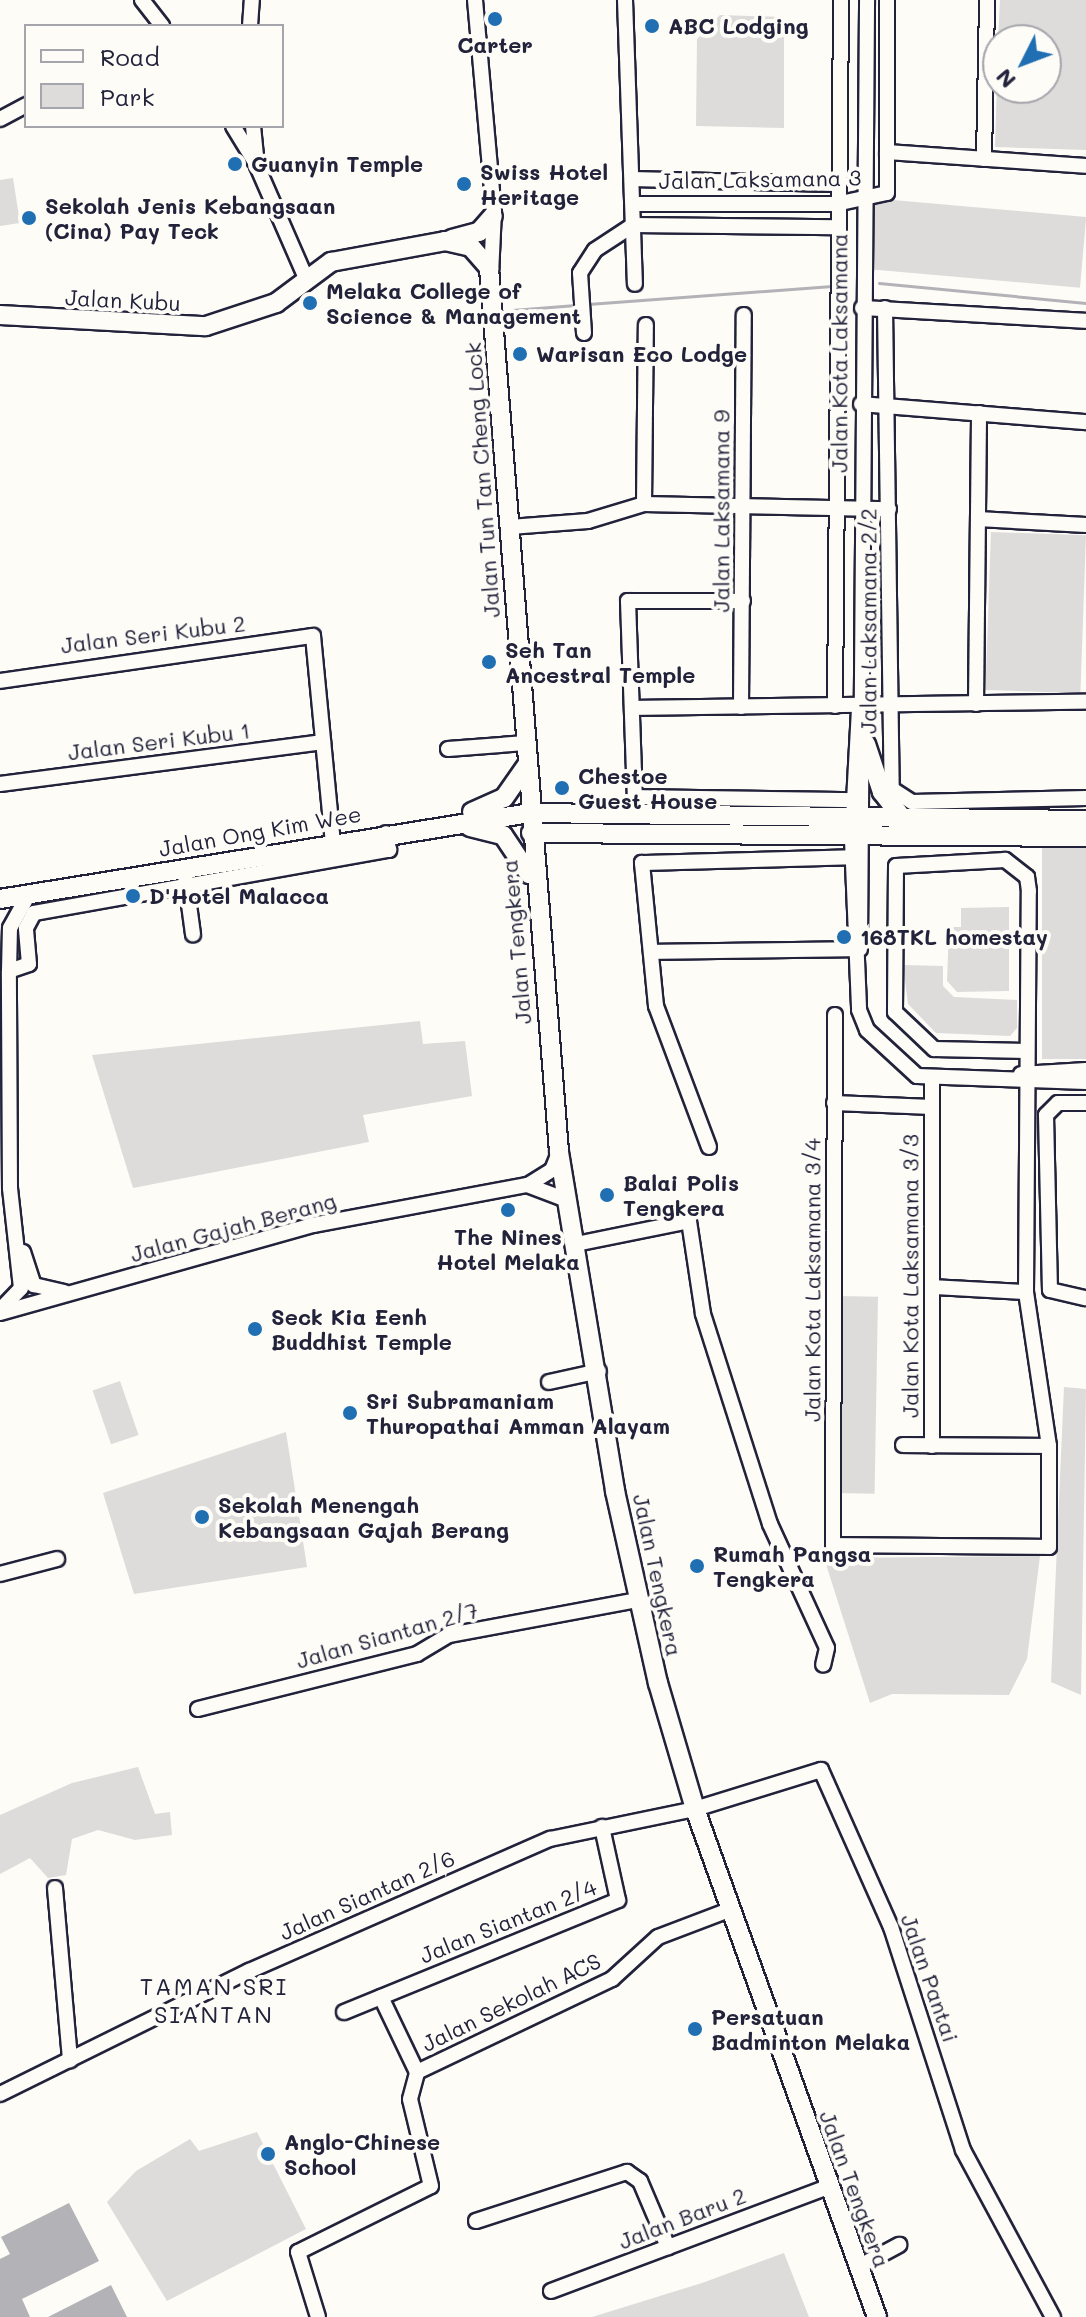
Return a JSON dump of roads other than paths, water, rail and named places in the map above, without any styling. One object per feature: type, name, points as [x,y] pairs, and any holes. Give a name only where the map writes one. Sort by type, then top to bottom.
[{"type":"main road","name":"Jalan Kubu","points":[[0,315],[206,326],[267,308],[305,276],[331,262],[479,232],[493,216]]},
{"type":"main road","points":[[445,241],[478,252],[491,277]]},
{"type":"main road","name":"Jalan Tun Tan Cheng Lock","points":[[491,277],[530,813]]},
{"type":"main road","points":[[866,744],[882,792],[905,821]]},
{"type":"main road","points":[[435,824],[494,805],[527,765],[543,795],[565,812]]},
{"type":"main road","name":"Jalan Ong Kim Wee","points":[[2,895],[28,895],[185,876],[435,824],[530,813],[905,821],[1086,820]]},
{"type":"main road","name":"Jalan Tengkera","points":[[530,813],[559,1152],[638,1600],[695,1809],[877,2317]]},
{"type":"main road","points":[[435,824],[503,835],[535,887]]},
{"type":"main road","points":[[531,833],[857,846],[1086,837]]},
{"type":"main road","points":[[535,887],[542,851],[566,833]]},
{"type":"street","points":[[142,0],[160,24]]},
{"type":"street","points":[[250,24],[252,0]]},
{"type":"street","name":"Jalan Tun Tan Cheng Lock","points":[[475,0],[493,216],[491,277]]},
{"type":"street","points":[[635,284],[626,5],[638,0]]},
{"type":"street","points":[[835,706],[837,227],[834,184],[841,0]]},
{"type":"street","name":"Jalan Kota Laksamana","points":[[859,820],[852,800],[860,705],[861,202],[867,0]]},
{"type":"street","points":[[887,0],[887,152],[1086,166]]},
{"type":"street","points":[[984,159],[987,0]]},
{"type":"street","points":[[0,119],[24,106]]},
{"type":"street","points":[[234,128],[257,166],[305,276]]},
{"type":"street","points":[[253,128],[257,166]]},
{"type":"street","name":"Jalan Laksamana 3","points":[[633,204],[861,202],[887,193],[887,152]]},
{"type":"street","points":[[632,179],[834,184]]},
{"type":"street","points":[[584,333],[580,273],[595,250],[633,225],[837,227]]},
{"type":"street","points":[[862,308],[1086,321]]},
{"type":"street","name":"Jalan Laksamana 2/2","points":[[885,308],[892,789],[912,802],[1086,798]]},
{"type":"street","name":"Jalan Laksamana 9","points":[[741,707],[744,315]]},
{"type":"street","points":[[644,504],[646,325]]},
{"type":"street","points":[[861,404],[1086,422]]},
{"type":"street","points":[[976,704],[979,413]]},
{"type":"street","points":[[510,527],[588,521],[617,509],[644,504],[889,509]]},
{"type":"street","points":[[978,519],[1086,525]]},
{"type":"street","points":[[743,601],[628,601],[636,708],[635,797],[852,800]]},
{"type":"street","name":"Jalan Seri Kubu 2","points":[[0,681],[313,636],[323,742]]},
{"type":"street","points":[[636,708],[1086,702]]},
{"type":"street","name":"Jalan Kota Laksamana","points":[[857,846],[866,744],[860,705]]},
{"type":"street","points":[[323,742],[333,843]]},
{"type":"street","name":"Jalan Seri Kubu 1","points":[[0,784],[323,742]]},
{"type":"street","points":[[448,749],[526,743]]},
{"type":"street","points":[[9,971],[29,964],[26,928],[34,913],[185,876],[389,850],[386,833]]},
{"type":"street","points":[[857,846],[866,895],[860,945]]},
{"type":"street","points":[[857,846],[864,1025],[905,1071],[932,1078],[1009,1078],[1086,1070]]},
{"type":"street","points":[[709,1147],[656,1006],[642,863],[649,857],[857,846]]},
{"type":"street","points":[[903,1445],[1049,1446],[1026,1292],[1029,891],[1023,867],[1005,860],[902,861],[891,872],[892,1005],[934,1049],[1027,1051]]},
{"type":"street","points":[[185,876],[193,934]]},
{"type":"street","points":[[0,1312],[15,1303],[21,1288],[16,1238],[9,971],[14,915],[28,895]]},
{"type":"street","points":[[866,895],[892,910]]},
{"type":"street","points":[[651,952],[860,945]]},
{"type":"street","name":"Jalan Kota Laksamana 3/4","points":[[835,1015],[833,1545],[1049,1547],[1049,1446]]},
{"type":"street","points":[[1027,1077],[1086,1082]]},
{"type":"street","name":"Jalan Kota Laksamana 3/3","points":[[932,1078],[932,1446]]},
{"type":"street","points":[[834,1103],[932,1107]]},
{"type":"street","points":[[1086,1103],[1058,1103],[1046,1115],[1050,1290],[1086,1298]]},
{"type":"street","points":[[527,1185],[552,1170],[559,1152]]},
{"type":"street","points":[[527,1185],[567,1200]]},
{"type":"street","name":"Jalan Gajah Berang","points":[[0,1312],[313,1225],[527,1185]]},
{"type":"street","points":[[576,1244],[689,1221],[703,1314],[770,1524],[827,1648],[823,1665]]},
{"type":"street","points":[[16,1238],[42,1291],[92,1288]]},
{"type":"street","points":[[933,1287],[1026,1292]]},
{"type":"street","points":[[549,1382],[599,1371]]},
{"type":"street","points":[[0,1574],[57,1559]]},
{"type":"street","name":"Jalan Siantan 2/7","points":[[198,1709],[417,1654],[449,1635],[638,1600]]},
{"type":"street","name":"Jalan Pantai","points":[[695,1809],[821,1770],[891,1927],[963,2150],[1047,2306]]},
{"type":"street","name":"Jalan Siantan 2/6","points":[[0,2094],[348,1925],[550,1839],[695,1809]]},
{"type":"street","name":"Jalan Siantan 2/4","points":[[344,2012],[618,1900],[602,1827]]},
{"type":"street","points":[[55,1888],[70,2060]]},
{"type":"street","name":"Jalan Sekolah ACS","points":[[318,2317],[298,2252],[426,2195],[433,2175],[410,2099],[417,2072],[612,1979],[658,1937],[729,1910]]},
{"type":"street","points":[[381,1997],[417,2072]]},
{"type":"street","points":[[476,2221],[627,2172],[640,2181],[668,2247]]},
{"type":"street","name":"Jalan Baru 2","points":[[551,2291],[828,2187]]},
{"type":"street","points":[[858,2267],[899,2245]]},
{"type":"waterway","points":[[879,283],[1086,303]]},
{"type":"waterway","points":[[588,304],[835,286]]},
{"type":"waterway","points":[[512,310],[576,305]]},
{"type":"place","name":"Carter","points":[[495,19]]},
{"type":"place","name":"ABC Lodging","points":[[652,26]]},
{"type":"place","name":"Guanyin Temple","points":[[235,164]]},
{"type":"place","name":"Swiss Hotel Heritage","points":[[464,184]]},
{"type":"place","name":"Sekolah Jenis Kebangsaan (Cina) Pay Teck","points":[[29,218]]},
{"type":"place","name":"Melaka College of Science & Management","points":[[310,303]]},
{"type":"place","name":"Warisan Eco Lodge","points":[[520,354]]},
{"type":"place","name":"Seh Tan Ancestral Temple","points":[[489,662]]},
{"type":"place","name":"Chestoe Guest House","points":[[562,788]]},
{"type":"place","name":"D'Hotel Malacca","points":[[133,896]]},
{"type":"place","name":"168TKL homestay","points":[[844,937]]},
{"type":"place","name":"Balai Polis Tengkera","points":[[607,1195]]},
{"type":"place","name":"The Nines Hotel Melaka","points":[[508,1210]]},
{"type":"place","name":"Seck Kia Eenh Buddhist Temple","points":[[255,1329]]},
{"type":"place","name":"Sri Subramaniam Thuropathai Amman Alayam","points":[[350,1413]]},
{"type":"place","name":"Sekolah Menengah Kebangsaan Gajah Berang","points":[[202,1517]]},
{"type":"place","name":"Rumah Pangsa Tengkera","points":[[697,1566]]},
{"type":"place","name":"Persatuan Badminton Melaka","points":[[695,2029]]},
{"type":"place","name":"Anglo-Chinese School","points":[[268,2154]]},
{"type":"district","name":"TAMAN SRI SIANTAN","points":[[214,2000]]}]
